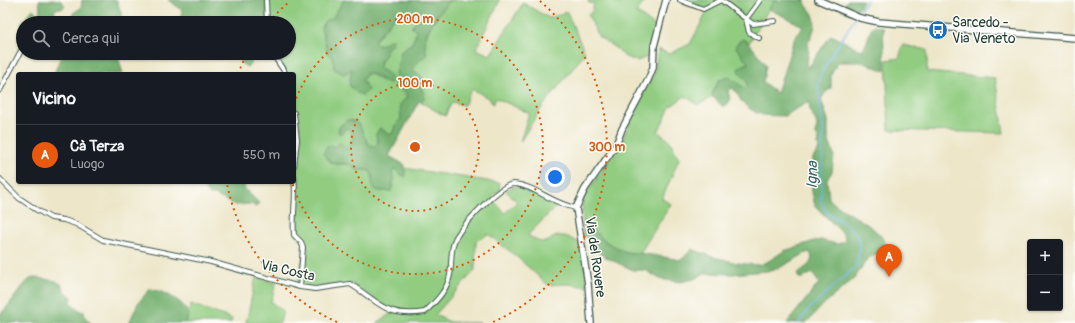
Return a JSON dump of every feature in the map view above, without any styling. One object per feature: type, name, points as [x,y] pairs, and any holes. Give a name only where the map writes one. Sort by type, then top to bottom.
[{"type":"street","points":[[266,0],[267,16]]},
{"type":"street","name":"Via del Rovere","points":[[591,323],[588,284],[576,208],[585,189],[616,145],[622,129],[648,80],[653,68],[656,40],[666,0]]},
{"type":"street","points":[[680,0],[704,8],[721,0],[750,23],[757,24],[775,21]]},
{"type":"street","points":[[759,38],[749,32],[746,19],[760,0]]},
{"type":"street","points":[[818,0],[860,18],[886,23],[1075,38]]},
{"type":"street","points":[[0,90],[16,60]]},
{"type":"street","points":[[277,60],[285,72]]},
{"type":"street","points":[[296,131],[296,149]]},
{"type":"street","name":"Via Costa","points":[[0,179],[19,198],[36,210],[51,218],[76,224],[103,240],[211,262],[315,289],[350,284],[376,304],[392,312],[425,312],[439,299],[447,286],[454,240],[476,212],[506,186],[514,184],[522,186],[562,205],[576,208]]},
{"type":"street","points":[[295,184],[296,193],[292,225],[294,235],[302,242],[303,247],[300,286]]},
{"type":"green space","points":[[39,0],[60,0],[65,5],[62,9],[58,8],[54,11],[56,16],[27,16],[33,9],[37,14],[40,12]]},
{"type":"green space","points":[[82,0],[117,0],[121,16],[74,16],[73,13],[81,8]]},
{"type":"green space","points":[[168,0],[266,0],[266,16],[181,16],[181,9]]},
{"type":"green space","points":[[266,0],[344,0],[332,19],[326,20],[321,26],[323,37],[327,42],[327,49],[333,59],[336,70],[346,73],[352,69],[350,78],[365,84],[362,80],[368,73],[384,82],[390,83],[391,77],[389,74],[379,68],[385,50],[392,44],[381,45],[374,42],[396,15],[401,17],[419,11],[424,14],[412,28],[416,29],[414,40],[401,52],[395,86],[408,97],[400,112],[402,115],[393,132],[390,135],[380,128],[376,134],[378,143],[375,146],[371,146],[347,120],[343,132],[347,128],[352,132],[352,141],[348,149],[329,145],[324,151],[326,156],[330,162],[333,163],[349,164],[357,170],[369,170],[372,172],[372,180],[379,191],[391,191],[394,179],[391,172],[395,169],[401,175],[406,174],[404,168],[500,183],[499,186],[501,189],[491,198],[505,213],[517,202],[506,191],[519,186],[526,187],[539,193],[557,206],[528,235],[541,242],[548,241],[554,237],[563,236],[581,242],[588,287],[568,284],[548,285],[517,257],[488,234],[476,241],[475,270],[435,315],[450,322],[480,323],[377,323],[393,312],[352,284],[317,287],[314,292],[297,284],[306,244],[296,235],[296,157],[301,137],[296,113],[296,72],[284,72],[276,60],[296,60],[296,16],[266,16]]},
{"type":"green space","points":[[344,0],[450,1],[441,10],[428,31],[425,42],[427,54],[425,57],[422,57],[415,66],[413,73],[418,73],[423,78],[420,85],[425,96],[421,102],[419,101],[389,156],[405,165],[404,168],[406,177],[395,169],[392,172],[394,179],[391,191],[379,191],[373,188],[373,177],[369,170],[357,170],[349,164],[333,163],[323,153],[329,145],[335,147],[340,143],[347,149],[350,145],[353,139],[352,132],[347,128],[341,134],[338,132],[339,127],[347,120],[357,123],[371,146],[375,146],[378,143],[376,134],[380,128],[389,135],[393,133],[395,125],[401,119],[400,104],[407,97],[406,93],[394,84],[401,52],[408,45],[411,45],[415,37],[416,29],[411,27],[424,14],[419,11],[404,17],[396,15],[379,35],[374,42],[381,44],[393,40],[386,50],[386,54],[381,61],[379,68],[389,74],[392,81],[390,83],[373,74],[367,73],[362,80],[368,90],[363,95],[357,93],[349,85],[352,69],[344,74],[334,69],[333,58],[328,54],[321,28],[326,20],[332,19]]},
{"type":"green space","points":[[449,0],[500,0],[476,49],[490,55],[523,3],[549,18],[567,12],[585,53],[540,110],[520,142],[529,113],[496,98],[493,104],[490,99],[472,89],[464,105],[452,102],[445,116],[421,102],[424,98],[420,85],[423,78],[418,73],[413,73],[413,70],[417,62],[427,54],[424,46],[430,27],[448,4]]},
{"type":"green space","points":[[588,0],[612,0],[619,4],[623,0],[646,0],[636,12],[659,29],[652,55],[637,61],[625,57],[617,49],[599,37],[588,15],[592,11],[594,4],[589,3]]},
{"type":"green space","points":[[685,0],[774,0],[749,43],[743,39],[736,47],[748,63],[740,67],[739,73],[747,80],[747,87],[744,88],[738,84],[719,80],[712,94],[713,97],[698,105],[685,96],[670,107],[658,132],[670,141],[679,159],[662,199],[671,204],[640,253],[622,251],[608,243],[583,221],[582,204],[586,193],[621,144],[635,108],[655,72],[658,49],[669,54],[690,44],[707,12],[683,3]]},
{"type":"green space","points":[[774,0],[805,0],[806,5],[815,19],[814,28],[807,45],[809,51],[807,62],[808,68],[831,35],[861,50],[867,42],[873,26],[883,27],[885,71],[862,62],[838,62],[831,75],[831,88],[824,94],[821,100],[828,120],[828,138],[834,155],[832,172],[827,179],[829,199],[870,226],[883,239],[888,248],[867,259],[855,278],[824,304],[806,323],[787,323],[819,283],[812,273],[803,278],[799,278],[797,274],[810,262],[810,252],[781,267],[767,271],[732,274],[705,273],[694,279],[681,282],[660,279],[645,270],[633,270],[607,258],[597,251],[594,242],[583,235],[583,221],[606,242],[628,253],[640,253],[681,260],[692,249],[710,256],[737,263],[759,265],[767,262],[784,251],[814,241],[821,240],[837,244],[844,242],[845,239],[843,234],[815,206],[812,192],[811,168],[813,158],[819,149],[819,139],[815,133],[817,127],[816,121],[810,112],[809,102],[786,116],[763,115],[749,108],[741,101],[732,88],[728,91],[730,100],[728,104],[723,107],[712,94],[719,80],[729,77],[744,88],[747,87],[747,80],[739,73],[738,69],[748,63],[736,47],[737,43],[743,39],[749,43],[766,65],[763,82],[777,93],[794,39],[803,26],[769,9]]},
{"type":"green space","points":[[848,0],[863,0],[860,7],[850,14],[840,9]]},
{"type":"green space","points":[[903,45],[927,50],[927,72],[995,78],[1004,133],[889,130],[886,60],[899,58]]},
{"type":"green space","points":[[59,60],[119,60],[122,72],[55,72]]},
{"type":"green space","points":[[239,60],[253,60],[247,67]]},
{"type":"green space","points":[[201,184],[245,184],[244,188],[259,203],[256,207],[251,204],[235,205],[215,195],[210,195]]},
{"type":"green space","points":[[33,277],[56,281],[62,285],[64,291],[72,297],[71,303],[82,312],[84,311],[85,317],[91,323],[0,323],[0,314],[5,310],[24,285]]},
{"type":"green space","points":[[256,277],[276,283],[271,302],[283,311],[280,323],[246,323]]},
{"type":"green space","points":[[150,289],[163,292],[183,305],[187,311],[188,317],[185,323],[129,323],[138,303]]},
{"type":"green space","points":[[191,304],[232,319],[231,323],[185,323]]},
{"type":"waterway","name":"Igna","points":[[857,14],[867,0]]},
{"type":"waterway","name":"Igna","points":[[799,323],[808,310],[856,266],[860,250],[857,234],[840,220],[827,213],[821,202],[823,127],[818,85],[823,69],[855,18]]},
{"type":"place","name":"Sarcedo - Via Veneto","points":[[938,30]]},
{"type":"place","name":"Cà Terza","points":[[889,277]]}]
